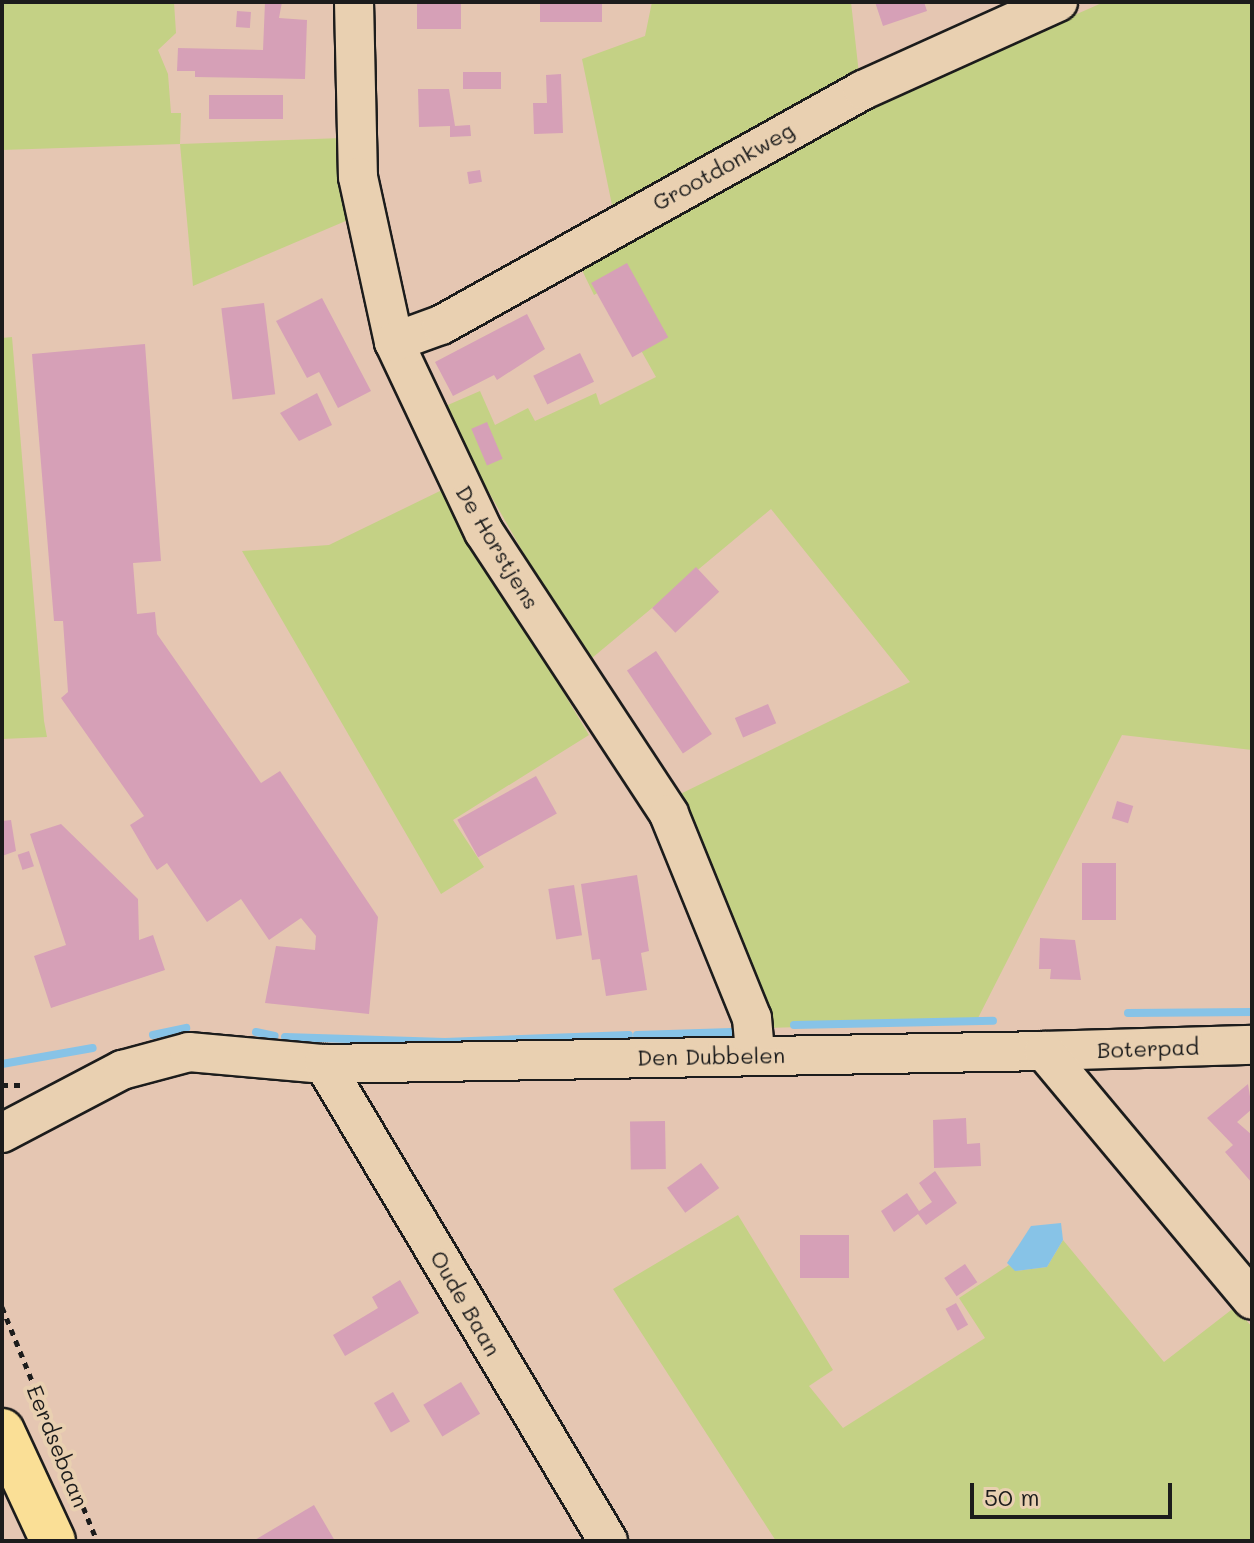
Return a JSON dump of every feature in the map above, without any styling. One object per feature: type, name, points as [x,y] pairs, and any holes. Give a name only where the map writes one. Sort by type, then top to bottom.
[{"type":"main road","name":"Eerdsebaan","points":[[2,1431],[53,1541]]},
{"type":"street","name":"De Horstjens","points":[[354,2],[358,177],[394,342],[484,532],[669,814],[752,1018],[755,1055]]},
{"type":"street","name":"Grootdonkweg","points":[[394,342],[441,325],[851,96],[1058,2]]},
{"type":"street","name":"Boterpad","points":[[1044,1051],[1252,1045]]},
{"type":"street","name":"Den Dubbelen","points":[[2,1102],[64,1096],[173,1054],[225,1051],[324,1064],[1044,1051]]},
{"type":"street","points":[[1044,1051],[1252,1300]]},
{"type":"street","name":"Oude Baan","points":[[324,1064],[608,1541]]},
{"type":"street","name":"Den Dubbelen","points":[[2,1133],[47,1114],[64,1096]]},
{"type":"path","name":"Eerdsebaan","points":[[2,1307],[97,1541]]},
{"type":"green space","points":[[2,2],[174,2],[176,33],[158,50],[168,74],[171,113],[181,113],[180,144],[2,150]]},
{"type":"green space","points":[[652,2],[851,2],[859,74],[613,210],[582,59],[645,36]]},
{"type":"green space","points":[[1104,2],[1252,2],[1252,750],[1122,735],[976,1022],[766,1028],[672,798],[910,682],[771,509],[586,663],[441,408],[480,391],[495,425],[528,408],[535,421],[596,393],[600,405],[656,377],[634,338],[618,281],[594,295],[580,266],[854,113]]},
{"type":"green space","points":[[342,138],[348,220],[193,286],[180,144]]},
{"type":"green space","points":[[12,337],[47,737],[2,739],[2,338]]},
{"type":"green space","points":[[442,490],[589,735],[453,820],[484,867],[441,894],[242,551],[329,545]]},
{"type":"green space","points":[[738,1215],[833,1370],[809,1386],[843,1428],[985,1338],[959,1298],[1009,1265],[1016,1271],[1047,1267],[1063,1240],[1164,1362],[1235,1307],[1252,1327],[1252,1541],[776,1541],[613,1289]]},
{"type":"water","points":[[1061,1223],[1063,1240],[1047,1267],[1015,1271],[1007,1263],[1031,1226]]},
{"type":"building","points":[[265,2],[282,2],[279,18],[307,20],[305,79],[195,77],[195,71],[177,71],[178,48],[263,50]]},
{"type":"building","points":[[417,2],[461,2],[461,29],[417,29]]},
{"type":"building","points":[[540,2],[602,2],[602,22],[540,22]]},
{"type":"building","points":[[875,2],[924,2],[927,11],[883,26]]},
{"type":"building","points":[[237,11],[251,12],[250,28],[236,27]]},
{"type":"building","points":[[463,72],[501,72],[501,89],[463,89]]},
{"type":"building","points":[[561,74],[563,133],[534,134],[533,103],[547,103],[546,75]]},
{"type":"building","points":[[418,89],[449,89],[455,126],[470,125],[471,136],[450,137],[450,126],[419,127]]},
{"type":"building","points":[[209,95],[283,95],[283,119],[209,119]]},
{"type":"building","points":[[480,170],[482,182],[469,184],[467,172]]},
{"type":"building","points":[[627,263],[668,337],[632,357],[591,283]]},
{"type":"building","points":[[322,298],[371,391],[338,408],[319,372],[307,378],[276,321]]},
{"type":"building","points":[[264,303],[275,394],[233,400],[221,308]]},
{"type":"building","points":[[527,314],[545,349],[497,380],[494,375],[453,396],[435,362]]},
{"type":"building","points":[[145,344],[161,561],[133,563],[137,614],[155,612],[157,634],[261,783],[280,771],[378,917],[369,1014],[265,1003],[276,946],[315,950],[316,936],[301,918],[269,940],[241,899],[207,922],[167,863],[157,870],[151,861],[130,825],[144,816],[61,698],[68,692],[63,621],[54,621],[32,354]]},
{"type":"building","points":[[580,353],[594,382],[547,405],[533,376]]},
{"type":"building","points":[[317,393],[332,425],[299,441],[280,413]]},
{"type":"building","points":[[487,422],[503,459],[487,465],[471,429]]},
{"type":"building","points":[[696,567],[719,592],[675,633],[652,608]]},
{"type":"building","points":[[656,651],[712,734],[683,753],[627,671]]},
{"type":"building","points":[[768,704],[776,723],[743,737],[735,718]]},
{"type":"building","points":[[536,776],[557,814],[478,857],[457,820]]},
{"type":"building","points":[[1117,801],[1133,806],[1128,823],[1112,818]]},
{"type":"building","points":[[11,820],[16,851],[2,856],[2,821]]},
{"type":"building","points":[[61,824],[138,899],[139,940],[153,935],[165,970],[51,1008],[34,956],[66,945],[30,834]]},
{"type":"building","points":[[29,851],[34,866],[23,870],[18,855]]},
{"type":"building","points":[[1082,863],[1116,863],[1116,920],[1082,920]]},
{"type":"building","points":[[637,875],[649,951],[641,953],[647,990],[606,996],[600,959],[592,960],[581,884]]},
{"type":"building","points":[[574,885],[582,935],[556,939],[548,889]]},
{"type":"building","points":[[1040,938],[1075,940],[1081,980],[1050,979],[1051,969],[1039,969]]},
{"type":"building","points":[[1248,1084],[1252,1109],[1237,1122],[1252,1135],[1252,1183],[1225,1152],[1233,1145],[1207,1118]]},
{"type":"building","points":[[966,1118],[967,1144],[980,1143],[981,1166],[934,1168],[933,1120]]},
{"type":"building","points":[[665,1121],[666,1169],[631,1170],[630,1122]]},
{"type":"building","points":[[701,1163],[719,1188],[685,1213],[667,1188]]},
{"type":"building","points":[[935,1171],[957,1203],[926,1225],[918,1214],[894,1232],[881,1211],[907,1193],[919,1211],[932,1202],[919,1183]]},
{"type":"building","points":[[800,1235],[849,1235],[849,1278],[800,1278]]},
{"type":"building","points":[[965,1264],[977,1282],[957,1296],[944,1278]]},
{"type":"building","points":[[400,1280],[419,1313],[345,1356],[333,1335],[378,1308],[372,1297]]},
{"type":"building","points":[[956,1303],[968,1325],[958,1331],[946,1309]]},
{"type":"building","points":[[461,1382],[480,1414],[442,1436],[423,1405]]},
{"type":"building","points":[[393,1392],[410,1421],[391,1432],[374,1403]]},
{"type":"building","points":[[314,1505],[335,1541],[253,1541]]},
{"type":"waterway","points":[[1128,1013],[1252,1012]]},
{"type":"waterway","points":[[794,1025],[993,1021]]},
{"type":"waterway","points":[[153,1035],[186,1028]]},
{"type":"waterway","points":[[256,1032],[275,1036]]},
{"type":"waterway","points":[[637,1035],[731,1032]]},
{"type":"waterway","points":[[285,1037],[445,1042],[629,1035]]},
{"type":"waterway","points":[[2,1064],[93,1048]]}]
